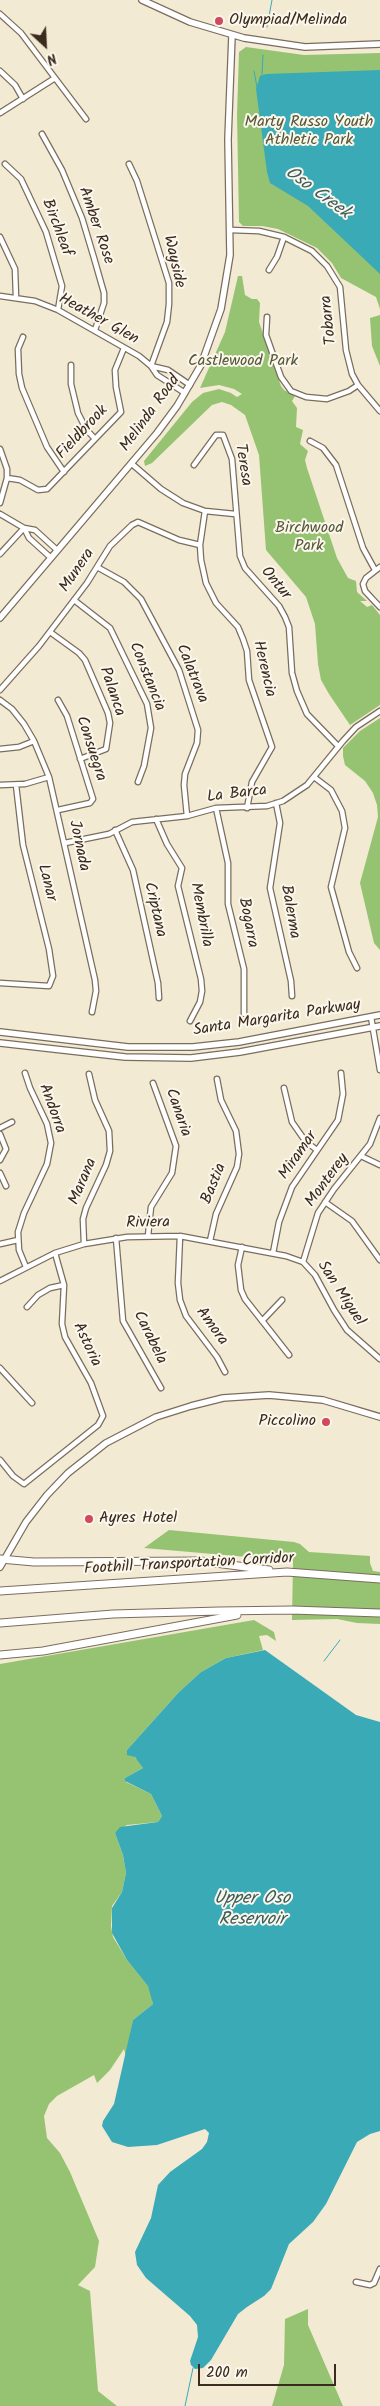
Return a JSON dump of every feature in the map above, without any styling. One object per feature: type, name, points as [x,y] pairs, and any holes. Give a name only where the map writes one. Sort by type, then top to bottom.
[{"type":"highway","points":[[2,1559],[34,1562],[200,1561],[287,1572]]},
{"type":"highway","name":"Foothill Transportation Corridor","points":[[0,1590],[287,1572],[380,1579]]},
{"type":"highway","points":[[0,1623],[113,1614],[292,1610],[380,1613]]},
{"type":"highway","points":[[0,1655],[43,1652],[259,1611]]},
{"type":"main road","points":[[142,0],[190,22],[232,35],[305,47],[380,44]]},
{"type":"main road","name":"Melinda Road","points":[[0,618],[157,433],[185,393],[201,365],[221,308],[228,274],[230,230],[228,139],[232,35]]},
{"type":"main road","name":"Santa Margarita Parkway","points":[[0,1032],[128,1047],[193,1048],[239,1042],[380,1016]]},
{"type":"main road","name":"Santa Margarita Parkway","points":[[0,1043],[125,1057],[172,1059],[225,1055],[380,1026]]},
{"type":"main road","points":[[0,1567],[2,1559],[32,1514],[68,1473],[112,1440],[165,1414],[223,1398],[269,1395],[333,1402],[380,1417]]},
{"type":"street","points":[[0,14],[21,33],[86,119]]},
{"type":"street","points":[[0,70],[15,85],[23,98]]},
{"type":"street","points":[[0,113],[55,78]]},
{"type":"street","name":"Amber Rose","points":[[42,134],[62,170],[82,218],[97,267],[104,303],[95,330]]},
{"type":"street","name":"Birchleaf","points":[[5,164],[21,179],[46,232],[62,286],[58,310]]},
{"type":"street","name":"Wayside","points":[[129,164],[137,182],[169,283],[166,322],[152,366]]},
{"type":"street","name":"Tobarra","points":[[230,230],[272,233],[284,237],[312,251],[327,266],[336,279],[341,296],[348,363],[358,385],[380,411]]},
{"type":"street","points":[[0,236],[15,269],[16,297]]},
{"type":"street","points":[[269,270],[277,257],[284,237]]},
{"type":"street","name":"Heather Glen","points":[[0,296],[35,301],[58,310],[95,330],[152,366],[163,369],[190,385]]},
{"type":"street","points":[[267,317],[266,335],[281,377],[291,390],[306,397],[327,399],[344,394],[358,385]]},
{"type":"street","points":[[24,337],[18,349],[19,374],[22,388],[47,447],[64,472]]},
{"type":"street","name":"Fieldbrook","points":[[7,478],[20,480],[38,490],[47,489],[121,412],[115,370],[124,348]]},
{"type":"street","points":[[71,365],[71,384],[78,413],[86,429],[95,439]]},
{"type":"street","name":"Heather Glen","points":[[152,366],[160,377],[185,393]]},
{"type":"street","points":[[160,377],[163,369]]},
{"type":"street","name":"Teresa","points":[[194,465],[216,435],[223,435],[232,459],[236,514]]},
{"type":"street","points":[[310,441],[323,448],[336,465],[363,548],[375,570]]},
{"type":"street","points":[[0,449],[7,469],[7,478],[0,503]]},
{"type":"street","points":[[132,464],[176,498],[204,511],[236,514]]},
{"type":"street","name":"Herencia","points":[[204,511],[200,560],[206,583],[216,603],[238,627],[243,639],[247,651],[250,680],[272,747],[252,782],[247,808]]},
{"type":"street","points":[[0,514],[24,528],[35,530],[57,550]]},
{"type":"street","name":"Ontur","points":[[236,514],[238,544],[245,568],[279,606],[285,617],[296,691],[307,714],[338,746]]},
{"type":"street","name":"Munera","points":[[0,690],[50,632],[110,546],[132,525],[138,522],[180,540],[200,545]]},
{"type":"street","points":[[24,528],[32,541],[50,558]]},
{"type":"street","points":[[0,554],[24,528]]},
{"type":"street","points":[[32,541],[39,534]]},
{"type":"street","name":"Calatrava","points":[[97,567],[124,582],[140,599],[179,670],[198,730],[197,743],[185,774],[186,816]]},
{"type":"street","points":[[380,567],[366,578],[363,584],[365,591],[380,607]]},
{"type":"street","name":"Constancia","points":[[74,600],[110,628],[147,704],[152,728],[144,766],[138,782]]},
{"type":"street","name":"Palanca","points":[[50,632],[85,660],[108,713],[110,723],[106,749],[80,759]]},
{"type":"street","name":"Jornada","points":[[0,700],[12,709],[24,724],[34,741],[49,777],[96,980],[92,1012]]},
{"type":"street","name":"Consuegra","points":[[58,700],[67,716],[93,799],[90,803],[58,810]]},
{"type":"street","name":"La Barca","points":[[65,843],[109,834],[132,822],[186,816],[216,808],[247,808],[276,803],[299,791],[314,777],[338,746],[356,727],[380,711]]},
{"type":"street","points":[[0,749],[19,747],[34,741]]},
{"type":"street","points":[[0,785],[16,785],[49,777]]},
{"type":"street","points":[[314,777],[331,790],[342,811],[345,828],[331,887],[349,952],[357,968]]},
{"type":"street","name":"Lanar","points":[[0,983],[49,986],[53,976],[49,949],[24,845],[16,785]]},
{"type":"street","name":"Balerma","points":[[276,803],[280,823],[270,888],[291,981],[292,996]]},
{"type":"street","name":"Bogarra","points":[[216,808],[228,863],[228,904],[244,969],[244,1014]]},
{"type":"street","name":"Membrilla","points":[[156,819],[167,844],[182,868],[178,886],[201,979],[202,991],[200,1002],[190,1021]]},
{"type":"street","name":"Criptana","points":[[115,830],[132,870],[158,983],[159,998]]},
{"type":"street","points":[[371,1017],[380,1070]]},
{"type":"street","name":"Andorra","points":[[18,1240],[21,1222],[51,1150],[50,1134],[25,1072]]},
{"type":"street","name":"Miramar","points":[[273,1253],[279,1222],[292,1187],[330,1134],[340,1113],[343,1094],[341,1073]]},
{"type":"street","name":"Marana","points":[[84,1244],[83,1219],[86,1208],[106,1165],[110,1151],[109,1130],[95,1100],[88,1074]]},
{"type":"street","name":"Bastia","points":[[210,1241],[216,1214],[237,1167],[239,1154],[236,1131],[221,1100],[217,1080]]},
{"type":"street","name":"Canaria","points":[[148,1236],[148,1217],[151,1207],[172,1173],[176,1146],[153,1083]]},
{"type":"street","points":[[284,1088],[292,1122],[306,1142],[317,1150]]},
{"type":"street","name":"Monterey","points":[[303,1262],[313,1225],[325,1202],[370,1144],[380,1118]]},
{"type":"street","points":[[0,1128],[12,1122]]},
{"type":"street","points":[[0,1134],[6,1149],[0,1160]]},
{"type":"street","points":[[361,1156],[380,1165]]},
{"type":"street","points":[[0,1173],[6,1186]]},
{"type":"street","points":[[325,1202],[352,1221],[380,1260]]},
{"type":"street","name":"Riviera","points":[[0,1281],[26,1266],[55,1253],[84,1244],[116,1238],[180,1236],[273,1253],[303,1262]]},
{"type":"street","name":"Amora","points":[[180,1236],[178,1283],[180,1300],[186,1316],[217,1357],[225,1372]]},
{"type":"street","name":"Carabela","points":[[116,1238],[123,1321],[161,1388]]},
{"type":"street","points":[[0,1244],[18,1240],[26,1266]]},
{"type":"street","points":[[242,1247],[238,1265],[241,1290],[262,1321],[289,1355]]},
{"type":"street","name":"Astoria","points":[[0,1460],[13,1476],[24,1484],[98,1425],[103,1416],[90,1383],[65,1337],[62,1324],[64,1285],[55,1253]]},
{"type":"street","name":"San Miguel","points":[[303,1262],[316,1274],[334,1310],[347,1330],[380,1359]]},
{"type":"street","points":[[27,1307],[38,1295],[50,1288],[64,1285]]},
{"type":"street","points":[[262,1321],[282,1300]]},
{"type":"street","points":[[0,1368],[32,1403]]},
{"type":"street","points":[[356,2282],[370,2285],[374,2283],[380,2270]]},
{"type":"green space","name":"Marty Russo Youth Athletic Park","points":[[246,47],[304,55],[380,53],[380,309],[376,297],[341,278],[332,263],[317,248],[278,229],[262,226],[243,226],[239,222],[237,115],[239,52]]},
{"type":"green space","points":[[238,276],[242,276],[245,295],[252,299],[257,299],[260,303],[259,322],[281,386],[284,390],[295,396],[292,401],[297,408],[296,427],[303,430],[300,444],[308,451],[305,460],[307,468],[337,558],[348,578],[356,581],[357,592],[367,601],[360,601],[367,607],[372,605],[380,615],[380,705],[350,725],[321,680],[315,624],[306,597],[266,550],[259,455],[245,415],[231,405],[222,402],[212,405],[152,463],[145,466],[144,461],[192,402],[203,393],[219,389],[237,397],[242,394],[234,389],[219,385],[200,388],[225,332]]},
{"type":"green space","points":[[380,315],[380,366],[372,346],[370,318]]},
{"type":"green space","points":[[380,718],[380,950],[374,943],[360,883],[378,817],[377,805],[373,793],[365,781],[345,765],[343,748],[360,731]]},
{"type":"green space","points":[[169,1530],[294,1542],[300,1544],[309,1552],[370,1556],[373,1571],[380,1572],[380,1624],[357,1623],[337,1619],[292,1620],[293,1561],[144,1548]]},
{"type":"green space","points":[[254,1620],[274,1632],[276,1641],[267,1635],[259,1636],[263,1650],[226,1658],[201,1672],[179,1692],[127,1750],[139,1761],[143,1768],[125,1778],[126,1782],[151,1794],[162,1816],[158,1822],[127,1825],[115,1833],[123,1855],[126,1873],[122,1892],[112,1906],[111,1926],[113,1937],[127,1960],[150,1988],[153,2004],[133,2020],[126,2057],[124,2049],[110,2070],[97,2083],[94,2075],[57,2096],[49,2104],[44,2116],[47,2138],[60,2153],[70,2172],[99,2241],[95,2267],[78,2285],[90,2291],[98,2391],[117,2406],[0,2406],[0,1664]]},
{"type":"green space","points":[[308,2309],[308,2325],[343,2406],[272,2406],[284,2365],[285,2319]]},
{"type":"water","name":"Marty Russo Youth Athletic Park","points":[[380,70],[380,274],[308,206],[270,183],[256,89],[260,76],[266,74]]},
{"type":"water","name":"Upper Oso Reservoir","points":[[265,1650],[356,1715],[380,1722],[380,2131],[370,2134],[357,2142],[326,2204],[313,2222],[289,2244],[271,2289],[238,2314],[211,2360],[203,2368],[195,2369],[190,2361],[198,2337],[197,2325],[190,2316],[146,2278],[137,2265],[135,2252],[151,2218],[158,2185],[170,2172],[202,2149],[207,2142],[209,2133],[205,2129],[157,2145],[128,2147],[112,2142],[102,2126],[103,2121],[114,2104],[133,2020],[153,2004],[148,1986],[127,1960],[112,1933],[112,1908],[122,1892],[126,1873],[123,1855],[115,1833],[120,1827],[158,1822],[162,1816],[151,1794],[125,1781],[125,1778],[143,1768],[135,1757],[127,1755],[127,1750],[179,1692],[201,1672],[226,1658]]},
{"type":"waterway","points":[[267,27],[272,0]]},
{"type":"waterway","points":[[262,75],[263,55]]},
{"type":"waterway","name":"Oso Creek","points":[[254,71],[257,87]]},
{"type":"waterway","name":"Oso Creek","points":[[324,1661],[340,1640]]},
{"type":"waterway","name":"Oso Creek","points":[[185,2406],[193,2368]]},
{"type":"place","name":"Olympiad/Melinda","points":[[219,21]]},
{"type":"place","name":"Piccolino","points":[[326,1422]]},
{"type":"place","name":"Ayres Hotel","points":[[89,1519]]},
{"type":"park label","name":"Castlewood Park","points":[[243,362]]},
{"type":"park label","name":"Birchwood Park","points":[[309,538]]}]
